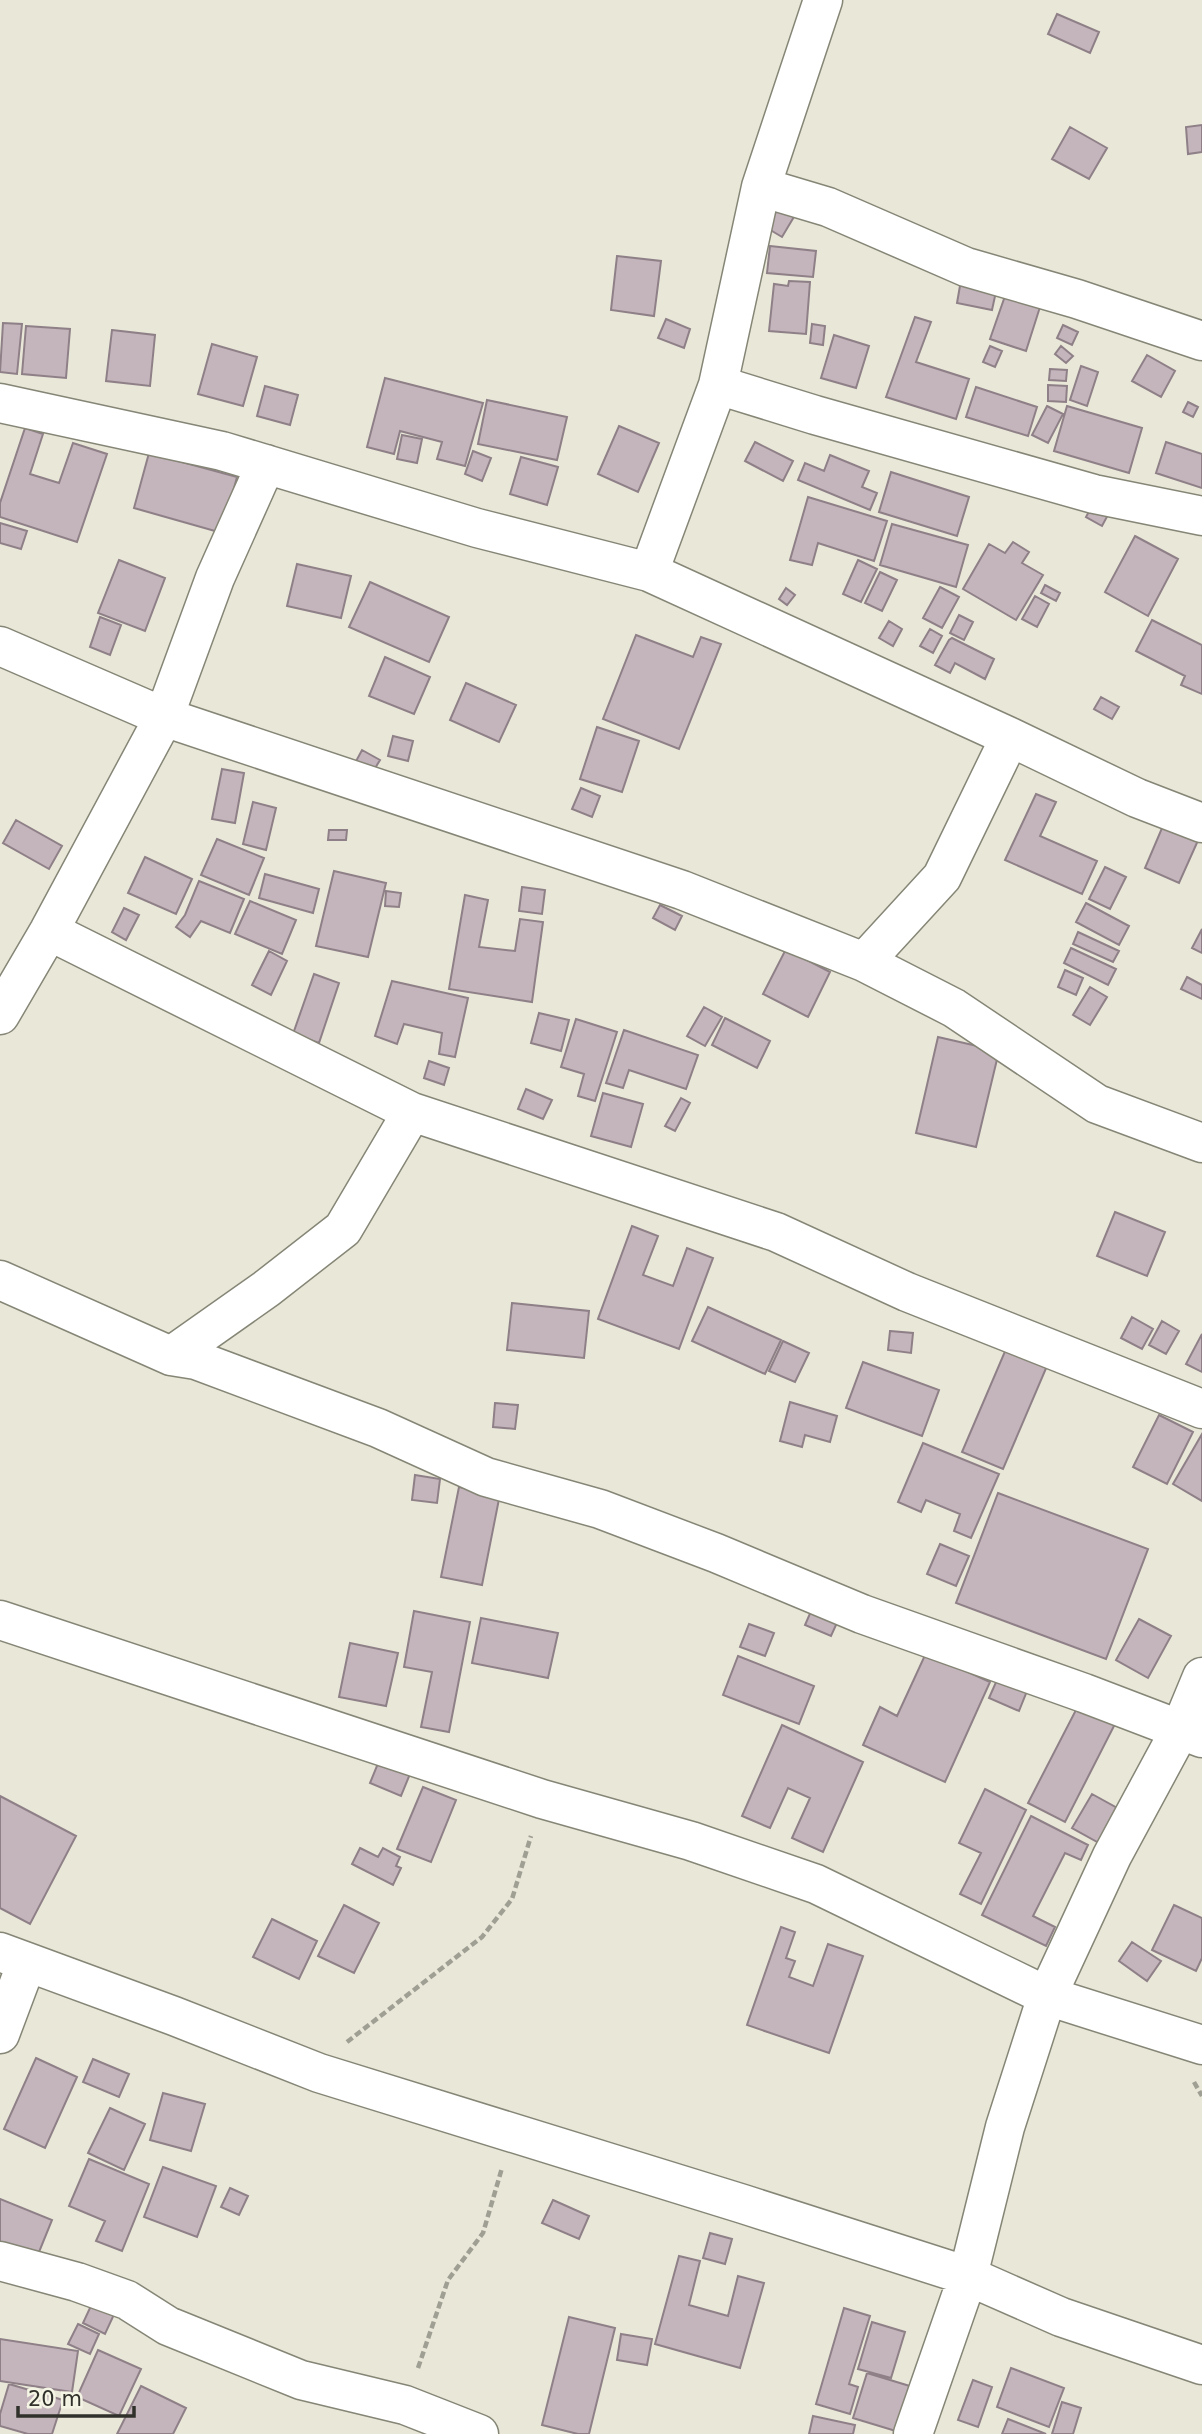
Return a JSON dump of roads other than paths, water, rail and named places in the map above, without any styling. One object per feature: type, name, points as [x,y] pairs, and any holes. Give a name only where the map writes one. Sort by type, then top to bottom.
[{"type":"street","points":[[649,572],[718,385],[761,187],[823,0]]},
{"type":"street","points":[[761,187],[828,207],[966,267],[1077,299],[1202,341]]},
{"type":"street","points":[[718,385],[1094,494],[1202,516]]},
{"type":"street","points":[[0,403],[222,451],[477,528],[649,572],[1137,798],[1202,823]]},
{"type":"street","points":[[0,1015],[10,977],[49,931],[164,718],[215,578],[266,464]]},
{"type":"street","points":[[0,646],[164,718],[682,890],[864,962],[954,1008],[1097,1104],[1202,1143]]},
{"type":"street","points":[[864,962],[942,877],[1010,737]]},
{"type":"street","points":[[49,931],[412,1112],[776,1232],[907,1292],[1202,1409]]},
{"type":"street","points":[[171,1356],[266,1289],[343,1229],[412,1112]]},
{"type":"street","points":[[0,1280],[171,1356],[196,1360],[378,1428],[486,1478],[600,1508],[862,1614],[1191,1734]]},
{"type":"street","points":[[0,1620],[542,1799],[691,1841],[816,1884],[1047,1996],[1202,2045]]},
{"type":"street","points":[[913,2434],[968,2276],[1005,2127],[1047,1996],[1112,1856],[1191,1734],[1202,1677]]},
{"type":"street","points":[[0,2034],[14,1957],[319,2073],[968,2276],[1061,2317],[1202,2365]]},
{"type":"street","points":[[0,2261],[77,2282],[127,2300],[168,2326],[301,2380],[405,2405],[479,2434]]}]
